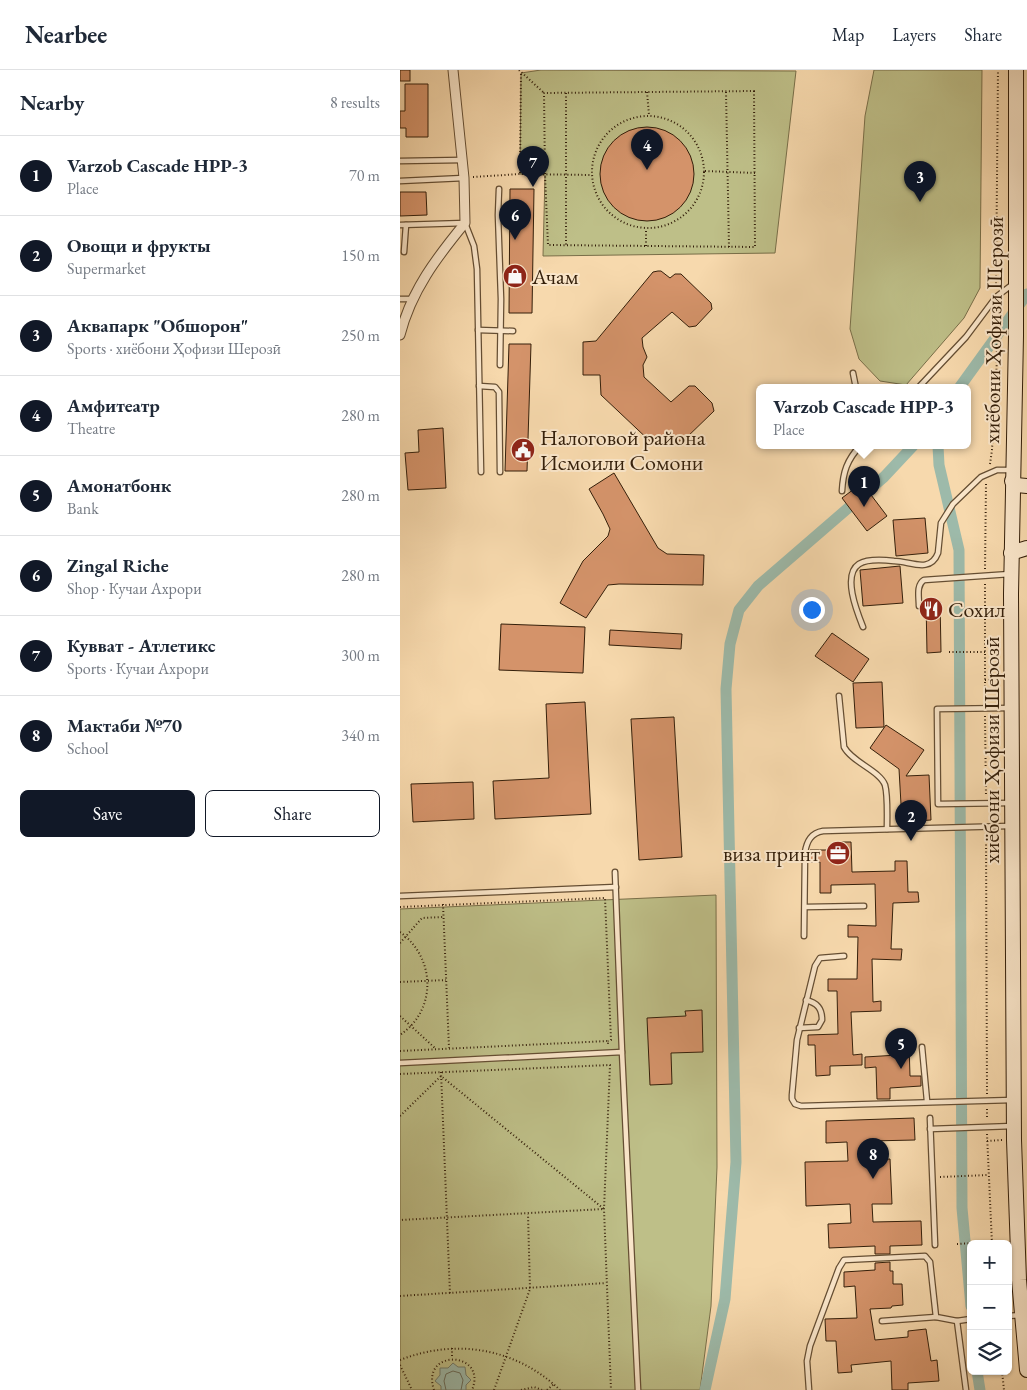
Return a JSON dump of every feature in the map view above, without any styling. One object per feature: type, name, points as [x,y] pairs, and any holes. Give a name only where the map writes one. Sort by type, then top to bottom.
[{"type":"main road","name":"хиёбони Ҳофизи Шерозӣ","points":[[1016,70],[1016,336],[1011,552],[1014,1126],[1019,1317],[1027,1370]]},
{"type":"main road","points":[[1012,476],[1016,485],[1027,486]]},
{"type":"main road","points":[[1011,552],[1027,548]]},
{"type":"street","points":[[400,335],[402,322],[422,280],[442,250],[465,223],[464,178],[453,70]]},
{"type":"lane","points":[[400,161],[462,160]]},
{"type":"lane","points":[[400,181],[464,178]]},
{"type":"lane","points":[[499,189],[500,364]]},
{"type":"lane","points":[[400,225],[465,223],[474,246],[476,256],[481,472]]},
{"type":"lane","points":[[404,252],[406,225]]},
{"type":"lane","points":[[922,384],[966,337],[996,300],[1016,282]]},
{"type":"lane","points":[[400,299],[412,299]]},
{"type":"lane","points":[[478,330],[513,331]]},
{"type":"lane","points":[[853,373],[855,384]]},
{"type":"lane","points":[[479,386],[495,387],[499,392],[500,472]]},
{"type":"lane","points":[[842,491],[845,468],[852,454],[857,449]]},
{"type":"lane","points":[[863,627],[855,606],[851,586],[852,574],[858,565],[866,562],[888,561],[899,561],[914,566],[930,563],[937,557],[941,524],[953,504],[981,477],[997,470],[1012,476]]},
{"type":"lane","points":[[919,606],[918,587],[922,581],[985,574],[1011,574]]},
{"type":"lane","points":[[839,696],[844,747],[848,754],[879,777],[884,785],[887,829]]},
{"type":"lane","points":[[1013,708],[937,709],[938,804],[1013,803]]},
{"type":"lane","points":[[804,936],[805,852],[810,838],[818,832],[1013,826]]},
{"type":"lane","points":[[615,872],[638,1390]]},
{"type":"lane","points":[[400,896],[616,887]]},
{"type":"lane","points":[[805,907],[864,906]]},
{"type":"lane","points":[[844,956],[824,957],[817,960],[799,1028],[792,1095],[794,1104],[801,1106],[1014,1100]]},
{"type":"lane","points":[[799,1028],[818,1027],[822,1020],[819,1007],[806,1000]]},
{"type":"lane","points":[[922,1047],[927,1101]]},
{"type":"lane","points":[[400,1062],[622,1052]]},
{"type":"lane","points":[[930,1118],[935,1244]]},
{"type":"lane","points":[[930,1129],[1014,1126]]},
{"type":"lane","points":[[810,1390],[807,1361],[810,1346],[839,1268],[844,1260],[926,1256],[930,1262],[936,1317]]},
{"type":"lane","points":[[882,1321],[936,1317],[967,1319]]},
{"type":"lane","points":[[960,1320],[966,1390]]},
{"type":"path","points":[[519,70],[544,93],[754,92],[755,248],[548,245],[544,93]]},
{"type":"path","points":[[997,359],[998,70]]},
{"type":"path","points":[[520,174],[521,73]]},
{"type":"path","points":[[647,92],[649,116]]},
{"type":"path","points":[[726,92],[729,247]]},
{"type":"path","points":[[566,93],[566,245]]},
{"type":"path","points":[[649,116],[666,119],[681,126],[698,146],[705,171],[703,186],[697,200],[688,212],[676,222],[662,227],[646,229],[629,226],[614,218],[602,206],[594,192],[591,175],[593,156],[601,140],[614,126],[631,118],[649,116]]},
{"type":"path","points":[[997,144],[1004,143]]},
{"type":"path","points":[[705,171],[755,173]]},
{"type":"path","points":[[464,178],[520,174],[591,175]]},
{"type":"path","points":[[646,229],[646,246]]},
{"type":"path","points":[[949,652],[985,652]]},
{"type":"path","points":[[985,680],[1000,680]]},
{"type":"path","points":[[442,894],[449,1048]]},
{"type":"path","points":[[400,907],[605,898],[611,1040],[608,1041],[610,1065],[604,1208],[611,1390]]},
{"type":"path","points":[[400,943],[422,918],[443,917]]},
{"type":"path","points":[[400,932],[406,936],[419,952],[427,971],[428,981],[428,991],[424,1006],[411,1026],[400,1036]]},
{"type":"path","points":[[400,982],[446,980]]},
{"type":"path","points":[[400,1016],[436,1049]]},
{"type":"path","points":[[400,1051],[608,1041]]},
{"type":"path","points":[[400,1074],[610,1065]]},
{"type":"path","points":[[441,1072],[450,1294]]},
{"type":"path","points":[[441,1076],[604,1208]]},
{"type":"path","points":[[400,1116],[441,1076]]},
{"type":"path","points":[[987,1141],[1002,1140]]},
{"type":"path","points":[[933,1178],[988,1175]]},
{"type":"path","points":[[400,1220],[604,1208]]},
{"type":"path","points":[[494,1390],[530,1288],[528,1213]]},
{"type":"path","points":[[957,1244],[967,1243]]},
{"type":"path","points":[[400,1296],[606,1283]]},
{"type":"path","points":[[452,1348],[452,1359]]},
{"type":"path","points":[[400,1360],[424,1352],[452,1348],[479,1349],[506,1356],[531,1368],[560,1390]]},
{"type":"path","points":[[434,1390],[433,1372],[441,1363],[452,1359],[464,1362],[472,1370],[474,1382],[472,1390]]},
{"type":"path","points":[[400,1364],[412,1390]]},
{"type":"path","points":[[1002,1375],[1004,1390]]},
{"type":"path","points":[[547,1390],[554,1384]]},
{"type":"path","points":[[521,1390],[534,1387],[542,1390]]},
{"type":"green space","points":[[541,70],[796,71],[775,253],[543,256],[545,175],[520,174],[521,73]]},
{"type":"green space","points":[[874,70],[982,70],[980,288],[964,318],[907,384],[880,381],[859,359],[850,329],[865,116]]},
{"type":"green space","points":[[716,895],[717,1167],[711,1306],[700,1390],[400,1390],[400,909]]},
{"type":"water","points":[[453,1363],[458,1367],[465,1367],[466,1375],[471,1380],[466,1385],[466,1390],[441,1390],[441,1386],[435,1381],[440,1375],[440,1368],[448,1368]]},
{"type":"building","points":[[400,70],[410,70],[410,81],[400,81]]},
{"type":"building","points":[[405,84],[428,84],[428,137],[406,137],[406,128],[400,128],[400,111],[405,111]]},
{"type":"building","points":[[647,127],[665,130],[680,141],[691,156],[694,174],[691,192],[680,207],[665,218],[647,221],[629,218],[614,207],[603,192],[600,174],[603,156],[614,141],[629,130]]},
{"type":"building","points":[[510,189],[534,189],[532,313],[509,313]]},
{"type":"building","points":[[400,192],[426,192],[427,215],[400,216]]},
{"type":"building","points":[[661,271],[670,278],[675,274],[681,274],[711,303],[712,309],[696,326],[689,327],[672,312],[642,338],[647,357],[643,365],[644,377],[671,402],[689,386],[695,386],[712,403],[714,411],[684,440],[679,441],[671,435],[663,445],[654,445],[601,395],[600,375],[583,375],[583,342],[596,341],[653,272]]},
{"type":"building","points":[[509,344],[531,344],[527,471],[505,471]]},
{"type":"building","points":[[443,428],[446,488],[408,490],[405,453],[419,452],[418,430]]},
{"type":"building","points":[[614,473],[658,548],[667,554],[704,555],[703,585],[608,585],[586,618],[560,603],[583,561],[608,536],[610,529],[589,489]]},
{"type":"building","points":[[862,483],[887,516],[867,531],[842,498]]},
{"type":"building","points":[[925,518],[928,553],[896,556],[893,520]]},
{"type":"building","points":[[900,566],[903,603],[863,606],[860,570]]},
{"type":"building","points":[[926,601],[940,601],[941,652],[927,653]]},
{"type":"building","points":[[501,624],[585,627],[583,673],[499,670]]},
{"type":"building","points":[[610,630],[682,634],[681,649],[609,645]]},
{"type":"building","points":[[832,633],[869,659],[853,682],[815,656]]},
{"type":"building","points":[[882,682],[884,727],[856,728],[853,683]]},
{"type":"building","points":[[585,702],[591,814],[495,819],[493,781],[549,778],[546,704]]},
{"type":"building","points":[[674,717],[682,857],[639,860],[631,719]]},
{"type":"building","points":[[886,725],[924,750],[906,776],[929,775],[931,820],[902,822],[899,769],[870,748]]},
{"type":"building","points":[[473,782],[474,819],[413,822],[411,784]]},
{"type":"building","points":[[840,842],[851,842],[852,872],[895,871],[895,861],[907,861],[908,892],[918,892],[919,902],[893,903],[891,949],[902,949],[901,960],[872,959],[873,1002],[881,1001],[881,1011],[851,1012],[853,1055],[862,1054],[862,1065],[830,1066],[830,1075],[816,1076],[815,1045],[808,1045],[808,1035],[838,1034],[837,991],[828,991],[828,979],[857,979],[858,937],[848,937],[848,925],[876,926],[875,884],[831,885],[831,893],[820,893],[820,862],[810,862],[810,850],[840,850]]},
{"type":"building","points":[[702,1010],[703,1052],[671,1053],[672,1084],[650,1085],[647,1018],[686,1016],[685,1011]]},
{"type":"building","points":[[909,1044],[910,1076],[921,1076],[921,1086],[890,1088],[890,1099],[877,1099],[876,1067],[865,1068],[865,1057],[898,1055],[898,1045]]},
{"type":"building","points":[[914,1118],[915,1140],[870,1141],[871,1160],[890,1159],[892,1204],[872,1204],[873,1222],[921,1221],[922,1245],[890,1246],[890,1254],[875,1254],[875,1246],[829,1248],[828,1224],[851,1223],[850,1204],[806,1206],[805,1162],[848,1161],[847,1142],[826,1143],[826,1121]]},
{"type":"building","points":[[890,1262],[890,1271],[893,1271],[893,1284],[902,1284],[903,1305],[892,1306],[891,1308],[870,1309],[875,1340],[908,1337],[908,1331],[926,1329],[931,1361],[937,1360],[939,1381],[908,1383],[908,1390],[892,1390],[891,1361],[851,1365],[852,1372],[838,1373],[836,1341],[826,1341],[825,1319],[857,1318],[855,1286],[844,1287],[844,1272],[875,1270],[875,1263]]},
{"type":"waterway","points":[[962,384],[1027,294]]},
{"type":"waterway","points":[[705,1390],[725,1299],[736,1162],[726,689],[730,644],[739,610],[758,586],[884,477],[910,449]]},
{"type":"waterway","points":[[938,449],[939,465],[959,550],[962,1208],[969,1285]]},
{"type":"waterway","points":[[978,1375],[980,1390]]},
{"type":"place","name":"Aмфитеатр","points":[[647,170]]},
{"type":"place","name":"Кувват - Атлетикс","points":[[533,187]]},
{"type":"place","name":"Аквапарк \"Обшорон\"","points":[[920,202]]},
{"type":"place","name":"Zingal Riche","points":[[515,240]]},
{"type":"place","name":"Ачам","points":[[515,276]]},
{"type":"place","name":"Налоговой района Исмоили Сомони","points":[[523,450]]},
{"type":"place","name":"Varzob Cascade HPP-3","points":[[864,507]]},
{"type":"place","name":"Сохил","points":[[931,609]]},
{"type":"place","name":"Овощи и фрукты","points":[[911,841]]},
{"type":"place","name":"виза принт","points":[[838,853]]},
{"type":"place","name":"Амонатбонк","points":[[901,1069]]},
{"type":"place","name":"Мактаби №70","points":[[873,1179]]}]
